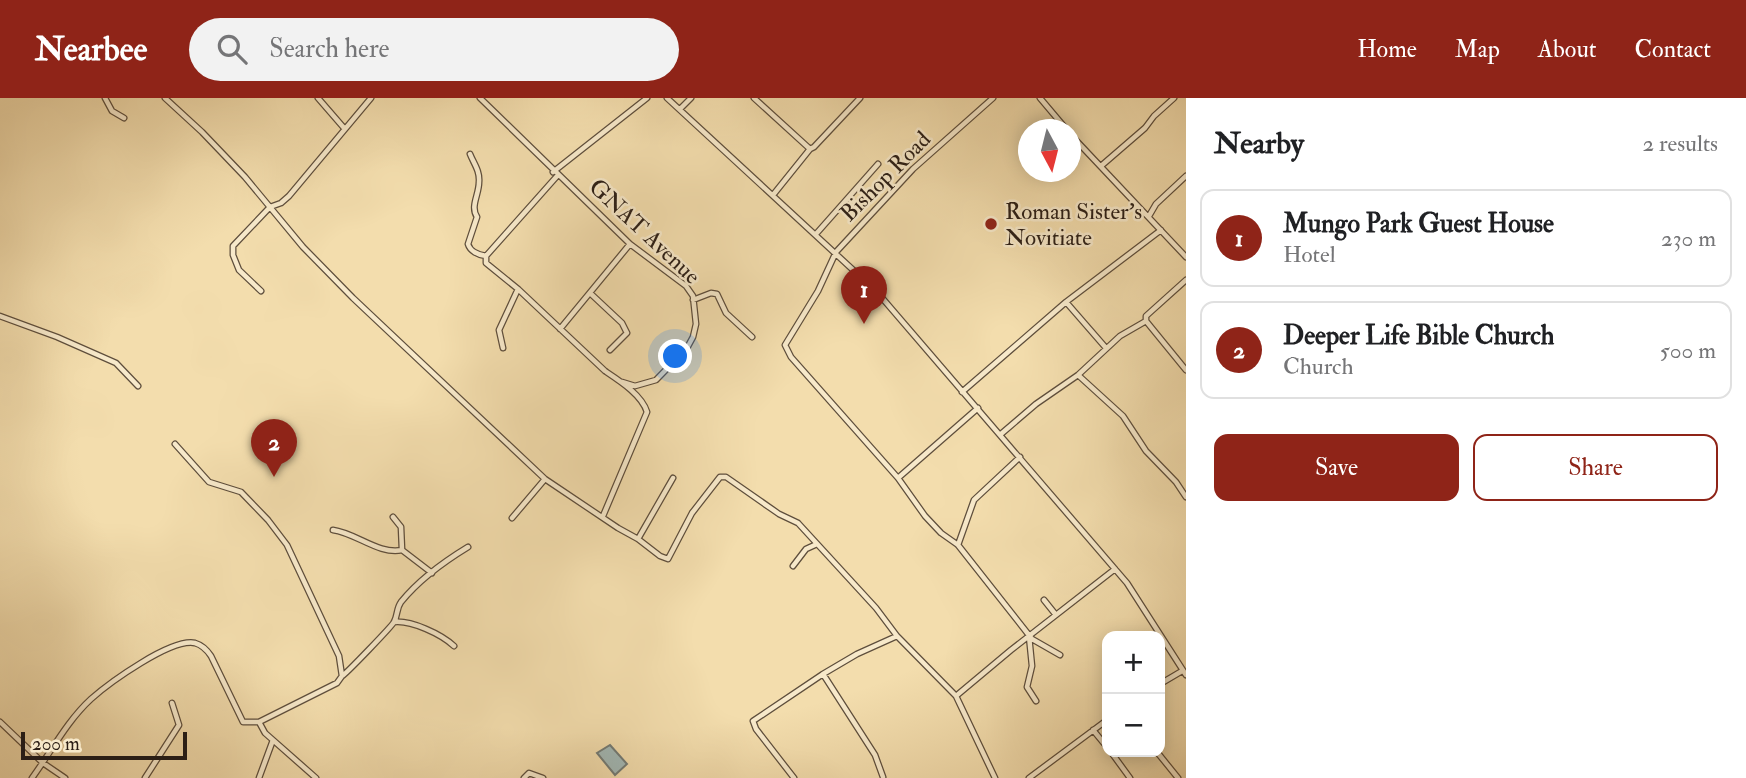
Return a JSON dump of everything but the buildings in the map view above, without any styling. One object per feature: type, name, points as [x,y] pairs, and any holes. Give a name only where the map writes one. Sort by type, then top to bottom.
[{"type":"street","points":[[105,98],[112,111],[124,118]]},
{"type":"street","points":[[165,98],[202,132],[270,206],[303,247],[352,298],[545,479],[668,559],[692,513],[723,476],[779,514],[798,523],[876,608],[897,636],[956,696],[995,778]]},
{"type":"street","points":[[318,98],[344,128]]},
{"type":"street","points":[[261,291],[239,270],[233,255],[233,246],[270,206],[281,203],[289,196],[371,98]]},
{"type":"street","name":"GNAT Avenue","points":[[480,98],[630,244],[686,286],[693,300],[696,324],[687,348],[656,380],[635,386],[622,382]]},
{"type":"street","points":[[603,516],[648,412],[645,405],[486,263],[486,256],[556,173],[647,98]]},
{"type":"street","points":[[667,98],[877,292],[1092,541],[1127,583],[1184,673],[1165,682]]},
{"type":"street","points":[[680,109],[691,98]]},
{"type":"street","points":[[754,98],[810,149]]},
{"type":"street","points":[[773,195],[810,149],[860,98]]},
{"type":"street","name":"Bishop Road","points":[[898,478],[791,357],[785,345],[818,291],[836,253],[913,169],[993,98]]},
{"type":"street","points":[[1040,98],[1058,119]]},
{"type":"street","points":[[1101,166],[1145,128],[1174,98]]},
{"type":"street","points":[[1081,145],[1185,254]]},
{"type":"street","points":[[470,154],[478,170],[480,182],[474,203],[477,217],[468,244],[474,253],[486,256]]},
{"type":"street","points":[[816,234],[878,164]]},
{"type":"street","points":[[1149,216],[1156,204],[1186,176]]},
{"type":"street","points":[[962,392],[1066,302],[1161,230]]},
{"type":"street","points":[[560,329],[630,244]]},
{"type":"street","points":[[1186,280],[1146,316],[1146,321],[1186,370]]},
{"type":"street","points":[[503,348],[499,330],[518,289]]},
{"type":"street","points":[[590,293],[622,323],[627,333],[610,350]]},
{"type":"street","points":[[693,300],[711,293],[717,294],[726,313],[752,337]]},
{"type":"street","points":[[1066,302],[1106,348]]},
{"type":"street","points":[[0,316],[116,363],[138,386]]},
{"type":"street","points":[[1000,434],[1036,404],[1078,375],[1120,336],[1146,321]]},
{"type":"street","points":[[1078,375],[1124,416],[1146,452],[1176,482],[1186,497]]},
{"type":"street","points":[[978,408],[898,478],[933,524],[957,545],[1029,635],[1060,655]]},
{"type":"street","points":[[175,444],[209,482],[241,492],[287,545],[339,656],[342,676]]},
{"type":"street","points":[[957,545],[974,500],[1020,457]]},
{"type":"street","points":[[638,539],[673,478]]},
{"type":"street","points":[[512,518],[545,479]]},
{"type":"street","points":[[393,517],[401,527],[402,550]]},
{"type":"street","points":[[333,530],[395,552],[402,550]]},
{"type":"street","points":[[793,565],[806,549],[817,544]]},
{"type":"street","points":[[32,778],[90,699],[142,661],[186,643],[196,643],[205,648],[211,656],[243,722],[259,722],[337,683],[394,622],[397,608],[414,587],[449,558],[468,547]]},
{"type":"street","points":[[402,550],[432,573]]},
{"type":"street","points":[[956,696],[1029,635],[1115,569]]},
{"type":"street","points":[[1044,600],[1056,615]]},
{"type":"street","points":[[394,622],[415,624],[443,636],[454,646]]},
{"type":"street","points":[[1029,635],[1032,666],[1027,687],[1036,701]]},
{"type":"street","points":[[794,778],[755,729],[753,721],[823,674],[857,654],[897,636]]},
{"type":"street","points":[[823,674],[875,755],[883,777]]},
{"type":"street","points":[[145,778],[179,725],[172,703]]},
{"type":"street","points":[[0,722],[43,763],[65,778]]},
{"type":"street","points":[[259,722],[265,733],[316,778]]},
{"type":"street","points":[[1029,778],[1102,724]]},
{"type":"street","points":[[1093,730],[1102,741]]},
{"type":"street","points":[[259,778],[273,740]]},
{"type":"street","points":[[1115,757],[1130,778]]},
{"type":"street","points":[[1161,757],[1178,778]]},
{"type":"street","points":[[524,778],[529,773],[543,778]]},
{"type":"water","points":[[610,745],[627,764],[615,775],[597,753]]},
{"type":"place","name":"Roman Sister's Novitiate","points":[[991,224]]},
{"type":"place","name":"Mungo Park Guest House","points":[[864,324]]},
{"type":"place","name":"Deeper Life Bible Church","points":[[274,477]]}]
